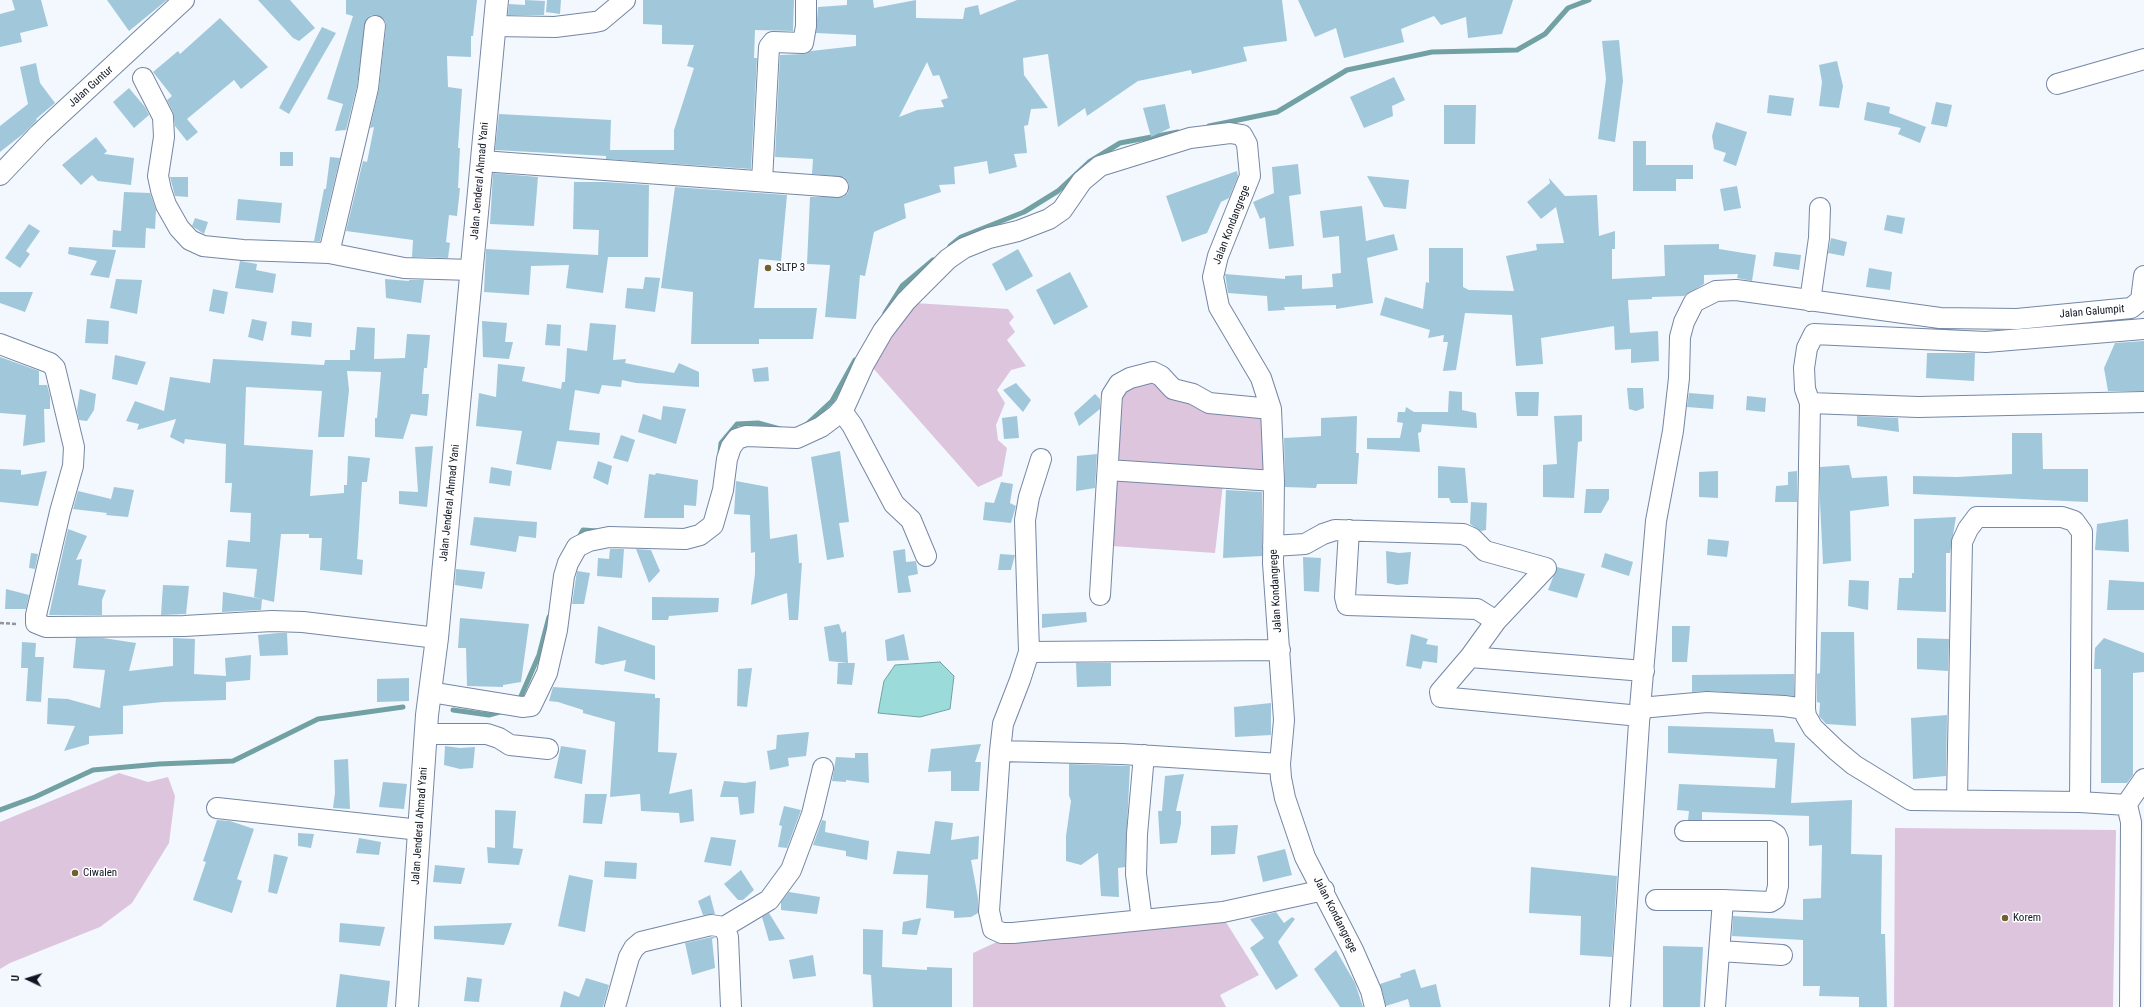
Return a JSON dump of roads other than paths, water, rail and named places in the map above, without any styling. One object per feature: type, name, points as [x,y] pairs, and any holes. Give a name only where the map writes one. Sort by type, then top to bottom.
[{"type":"main road","name":"Jalan Jenderal Ahmad Yani","points":[[407,1007],[426,733],[437,638],[497,0]]},
{"type":"street","name":"Jalan Guntur","points":[[0,175],[39,134],[136,68],[184,0]]},
{"type":"street","points":[[494,26],[555,26],[595,22],[600,21],[625,0]]},
{"type":"street","points":[[762,181],[770,47],[773,42],[802,44],[806,26],[806,0]]},
{"type":"street","points":[[329,253],[368,88],[375,26]]},
{"type":"street","points":[[2057,84],[2144,59]]},
{"type":"street","points":[[136,68],[163,117],[164,137],[158,176],[161,190],[166,205],[179,228],[190,240],[203,246],[243,250],[329,253],[404,268],[472,270]]},
{"type":"street","name":"Jalan Kondangrege","points":[[841,410],[845,406],[864,364],[883,331],[906,301],[948,259],[964,248],[989,238],[1018,231],[1049,219],[1062,210],[1082,181],[1100,166],[1190,138],[1230,133],[1242,135],[1246,139],[1250,176],[1218,256],[1213,277],[1219,307],[1262,378],[1271,409],[1274,481],[1273,563],[1284,720],[1280,764],[1285,798],[1303,849],[1353,950],[1371,991],[1375,1007]]},
{"type":"street","points":[[482,161],[838,187]]},
{"type":"street","points":[[1810,301],[1818,238],[1820,208]]},
{"type":"street","name":"Jalan Galumpit","points":[[1620,1007],[1640,712],[1656,521],[1673,431],[1679,378],[1680,337],[1684,322],[1694,302],[1716,291],[1749,290],[1810,301],[1940,318],[2017,319],[2131,308],[2141,300],[2144,276]]},
{"type":"street","points":[[2126,805],[2080,802],[1911,800],[1854,765],[1813,728],[1806,716],[1805,709],[1810,403],[1805,389],[1804,368],[1807,348],[1814,334],[1986,342],[2144,329]]},
{"type":"street","points":[[0,344],[50,363],[55,368],[74,446],[73,466],[36,615],[36,623],[46,627],[184,626],[272,621],[303,622],[437,638]]},
{"type":"street","points":[[1100,595],[1112,395],[1119,384],[1130,378],[1153,372],[1161,376],[1173,389],[1193,394],[1209,403],[1271,409]]},
{"type":"street","points":[[1810,403],[1918,407],[2144,402]]},
{"type":"street","points":[[430,694],[514,706],[531,706],[548,673],[557,630],[564,576],[568,563],[578,547],[589,541],[609,537],[686,539],[700,535],[713,525],[723,490],[727,459],[731,447],[737,439],[746,436],[797,438],[821,427],[841,410],[852,425],[894,504],[911,520],[926,556]]},
{"type":"street","points":[[1041,459],[1029,497],[1025,520],[1029,652],[1003,724],[1000,752],[989,912],[993,929],[1002,933],[1013,933],[1223,912],[1324,890]]},
{"type":"street","points":[[1108,470],[1274,481]]},
{"type":"street","points":[[1958,800],[1962,542],[1968,529],[1977,517],[2062,517],[2074,521],[2082,532],[2080,802]]},
{"type":"street","points":[[1273,546],[1305,544],[1323,534],[1335,530],[1374,533],[1463,534],[1472,538],[1485,551],[1546,568],[1496,621],[1470,657],[1440,692],[1442,698],[1640,712],[1707,702],[1784,706],[1805,709]]},
{"type":"street","points":[[1349,530],[1345,596],[1347,605],[1476,609],[1496,621]]},
{"type":"street","points":[[1029,652],[1280,650]]},
{"type":"street","points":[[1470,657],[1644,671]]},
{"type":"street","points":[[426,733],[492,735],[510,745],[548,749]]},
{"type":"street","points":[[1000,752],[1144,755],[1280,764]]},
{"type":"street","points":[[1142,920],[1136,874],[1137,834],[1144,755]]},
{"type":"street","points":[[615,1007],[629,957],[634,948],[641,942],[694,928],[711,925],[724,927],[769,900],[792,870],[812,814],[823,768]]},
{"type":"street","points":[[2126,805],[2144,779]]},
{"type":"street","points":[[2126,805],[2128,806],[2131,822],[2137,923],[2130,1007]]},
{"type":"street","points":[[217,808],[420,830]]},
{"type":"street","points":[[1656,900],[1770,902],[1775,899],[1778,886],[1777,836],[1770,831],[1685,831]]},
{"type":"street","points":[[1715,1007],[1724,900]]},
{"type":"street","points":[[724,927],[728,937],[731,1007]]},
{"type":"street","points":[[1720,951],[1782,955]]},
{"type":"water","points":[[940,662],[954,676],[950,709],[920,717],[878,713],[884,681],[895,665]]},
{"type":"waterway","points":[[1209,126],[1277,112],[1347,70],[1432,52],[1517,50],[1545,34],[1568,8],[1589,0]]},
{"type":"waterway","points":[[950,246],[961,237],[1024,212],[1058,191],[1089,162],[1120,143],[1178,132]]},
{"type":"waterway","points":[[885,313],[902,286],[933,260]]},
{"type":"waterway","points":[[806,425],[832,401],[855,360]]},
{"type":"waterway","points":[[720,453],[721,443],[737,424],[758,423],[780,429]]},
{"type":"waterway","points":[[578,539],[583,530],[597,531]]},
{"type":"waterway","points":[[518,703],[539,655],[549,617]]},
{"type":"waterway","points":[[0,810],[35,797],[93,770],[159,764],[233,761],[318,719],[403,707]]},
{"type":"waterway","points":[[453,710],[489,715],[503,711]]},
{"type":"place","name":"SLTP 3","points":[[768,268]]},
{"type":"place","name":"Ciwalen","points":[[75,873]]},
{"type":"place","name":"Korem","points":[[2005,918]]}]
